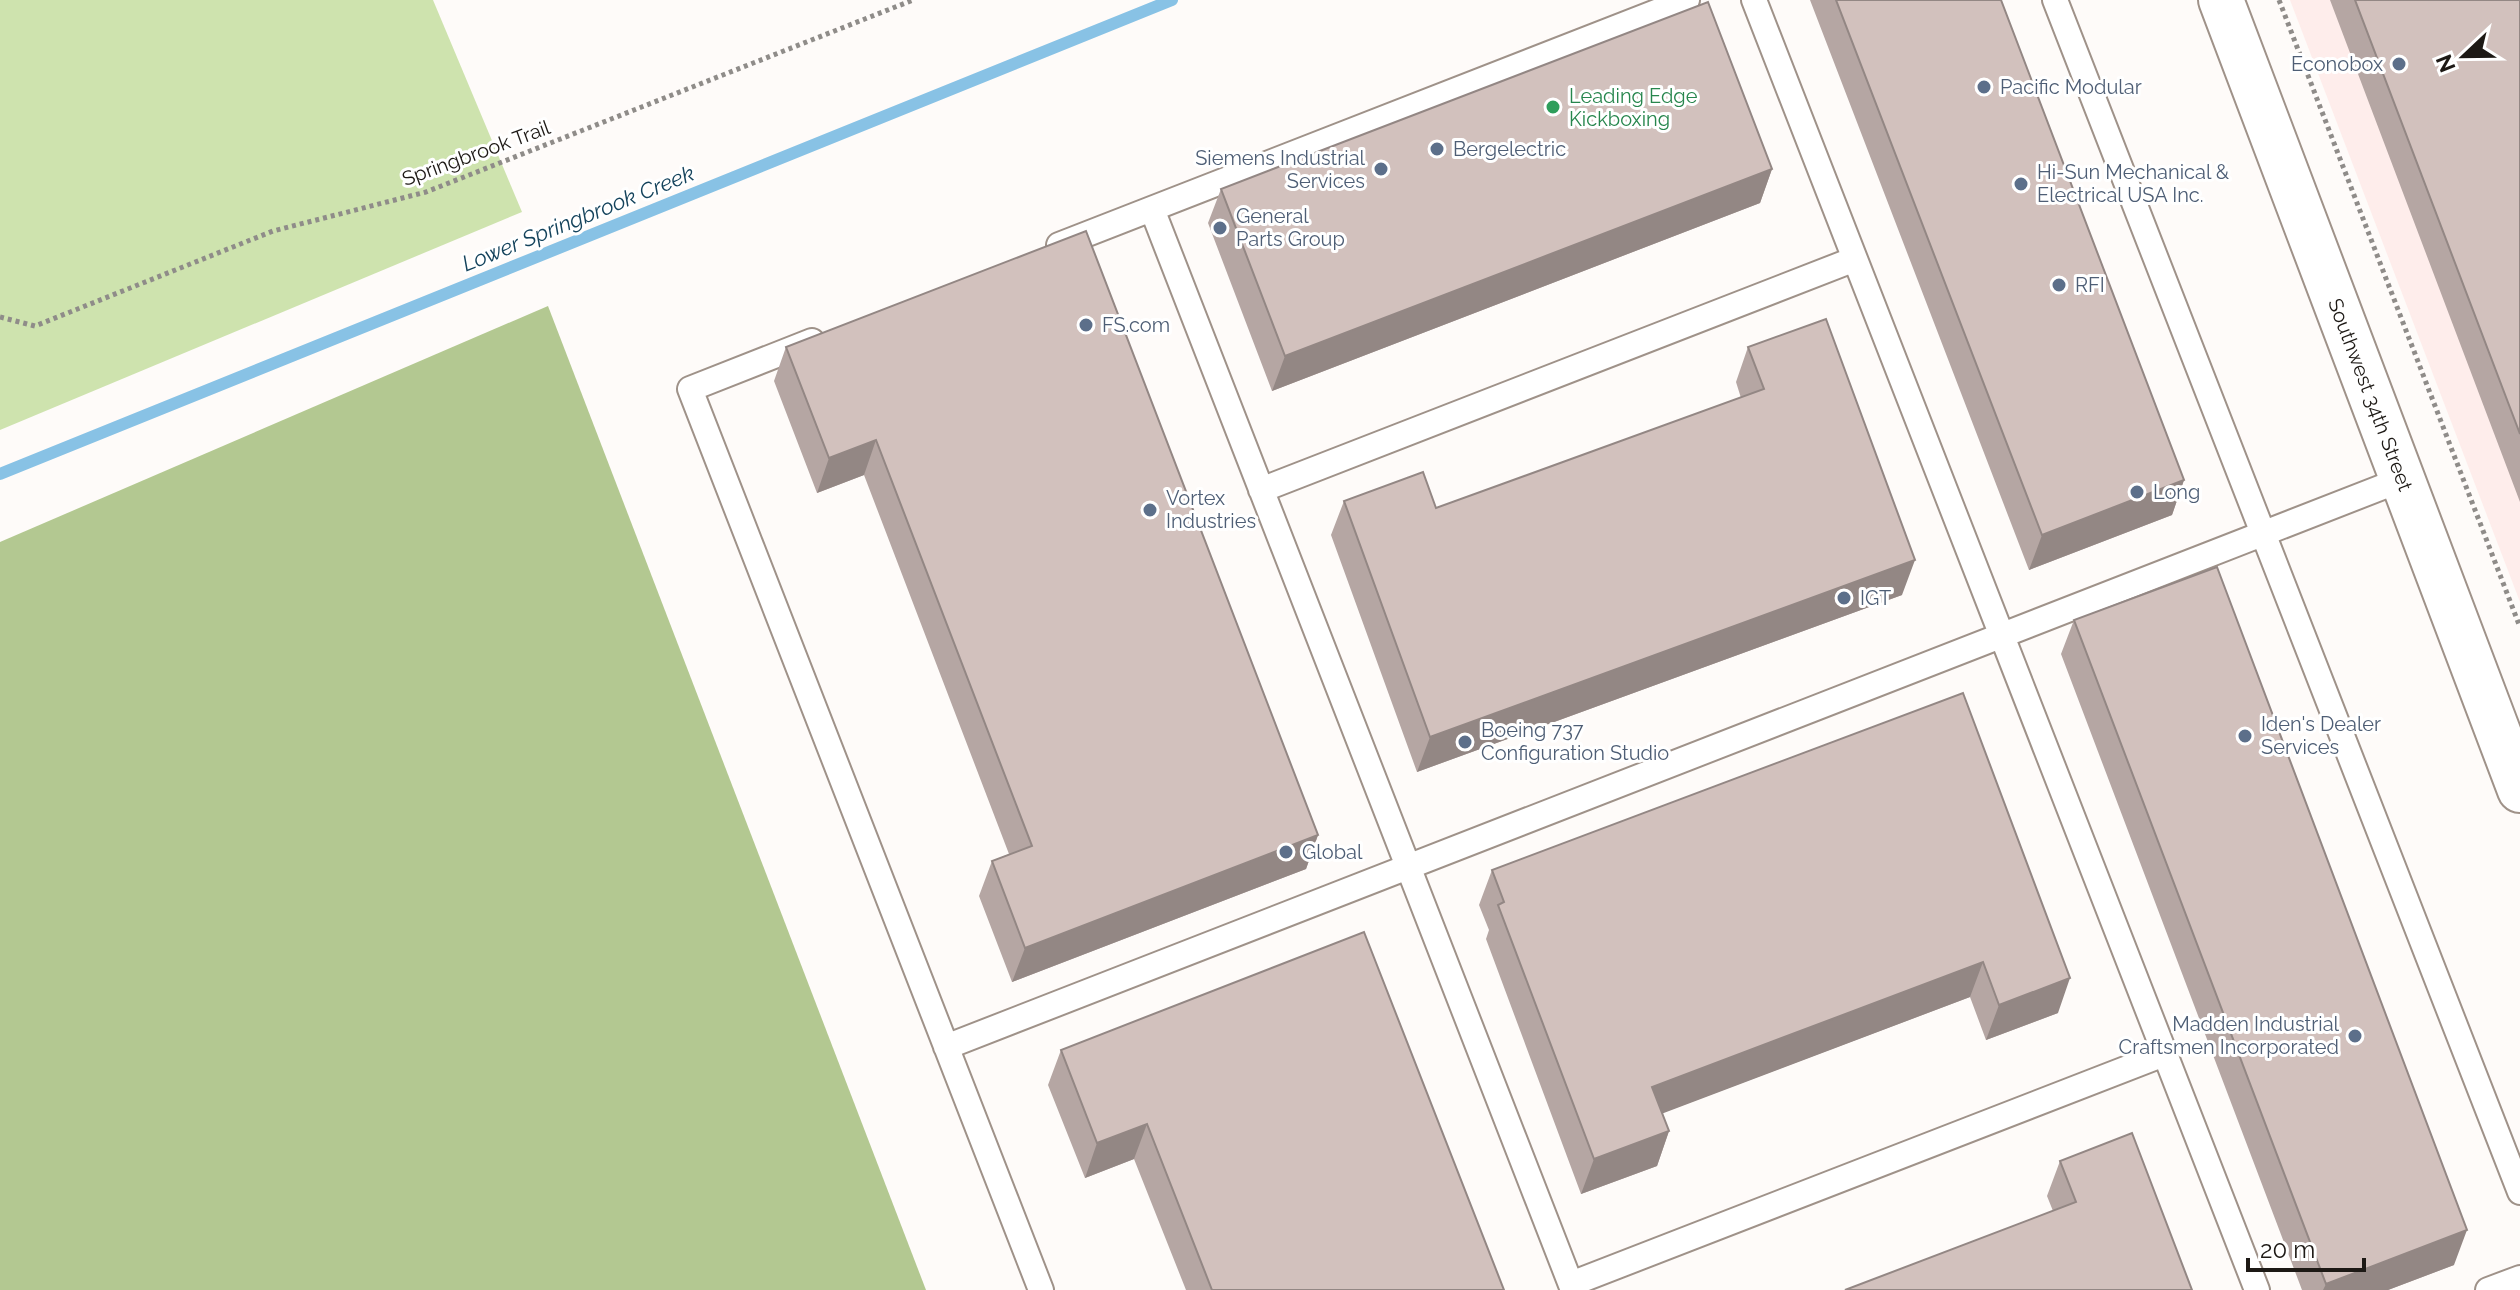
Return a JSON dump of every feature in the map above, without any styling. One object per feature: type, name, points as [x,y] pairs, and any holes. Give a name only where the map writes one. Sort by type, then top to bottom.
[{"type":"street","name":"Southwest 34th Street","points":[[2221,0],[2403,479],[2509,729],[2520,790]]},
{"type":"lane","points":[[1032,255],[1687,0]]},
{"type":"lane","points":[[1754,0],[2257,1290]]},
{"type":"lane","points":[[2055,0],[2520,1192]]},
{"type":"lane","points":[[1152,209],[1572,1287],[2164,1054]]},
{"type":"lane","points":[[1261,490],[1855,259]]},
{"type":"lane","points":[[839,331],[690,389],[1041,1290]]},
{"type":"lane","points":[[946,1047],[2403,479]]},
{"type":"lane","points":[[2488,1290],[2520,1278]]},
{"type":"path","name":"Springbrook Trail","points":[[0,317],[35,326],[273,231],[426,192],[913,0]]},
{"type":"path","points":[[2279,0],[2520,627]]},
{"type":"shaded area","points":[[2290,0],[2520,0],[2520,602]]},
{"type":"green space","points":[[0,0],[433,0],[522,212],[0,430]]},
{"type":"green space","points":[[548,306],[926,1290],[0,1290],[0,542]]},
{"type":"building","points":[[1836,0],[2001,0],[2184,480],[2042,535]]},
{"type":"building","points":[[2355,0],[2520,0],[2520,434]]},
{"type":"building","points":[[1708,2],[1772,169],[1285,356],[1221,189]]},
{"type":"building","points":[[1086,231],[1318,835],[1025,948],[992,861],[1032,846],[876,440],[829,458],[786,347]]},
{"type":"building","points":[[1826,319],[1915,560],[1430,737],[1344,501],[1423,472],[1436,508],[1764,389],[1748,347]]},
{"type":"building","points":[[2217,567],[2467,1230],[2326,1284],[2074,620]]},
{"type":"building","points":[[1963,693],[2070,978],[1999,1005],[1983,962],[1652,1087],[1669,1131],[1594,1159],[1498,905],[1504,902],[1492,870]]},
{"type":"building","points":[[1364,932],[1504,1290],[1212,1290],[1147,1124],[1097,1143],[1061,1050]]},
{"type":"building","points":[[2132,1133],[2192,1290],[1845,1290],[2076,1202],[2060,1161]]},
{"type":"waterway","name":"Lower Springbrook Creek","points":[[0,474],[1172,0]]},
{"type":"place","name":"Econobox","points":[[2399,64]]},
{"type":"place","name":"Pacific Modular","points":[[1984,87]]},
{"type":"place","name":"Leading Edge Kickboxing","points":[[1553,107]]},
{"type":"place","name":"Bergelectric","points":[[1437,149]]},
{"type":"place","name":"Siemens Industrial Services","points":[[1381,169]]},
{"type":"place","name":"Hi-Sun Mechanical & Electrical USA Inc.","points":[[2021,184]]},
{"type":"place","name":"General Parts Group","points":[[1220,228]]},
{"type":"place","name":"RFI","points":[[2059,285]]},
{"type":"place","name":"FS.com","points":[[1086,325]]},
{"type":"place","name":"Long","points":[[2137,492]]},
{"type":"place","name":"Vortex Industries","points":[[1150,510]]},
{"type":"place","name":"IGT","points":[[1844,598]]},
{"type":"place","name":"Iden's Dealer Services","points":[[2245,736]]},
{"type":"place","name":"Boeing 737 Configuration Studio","points":[[1465,742]]},
{"type":"place","name":"Global","points":[[1286,852]]},
{"type":"place","name":"Madden Industrial Craftsmen Incorporated","points":[[2355,1036]]}]
